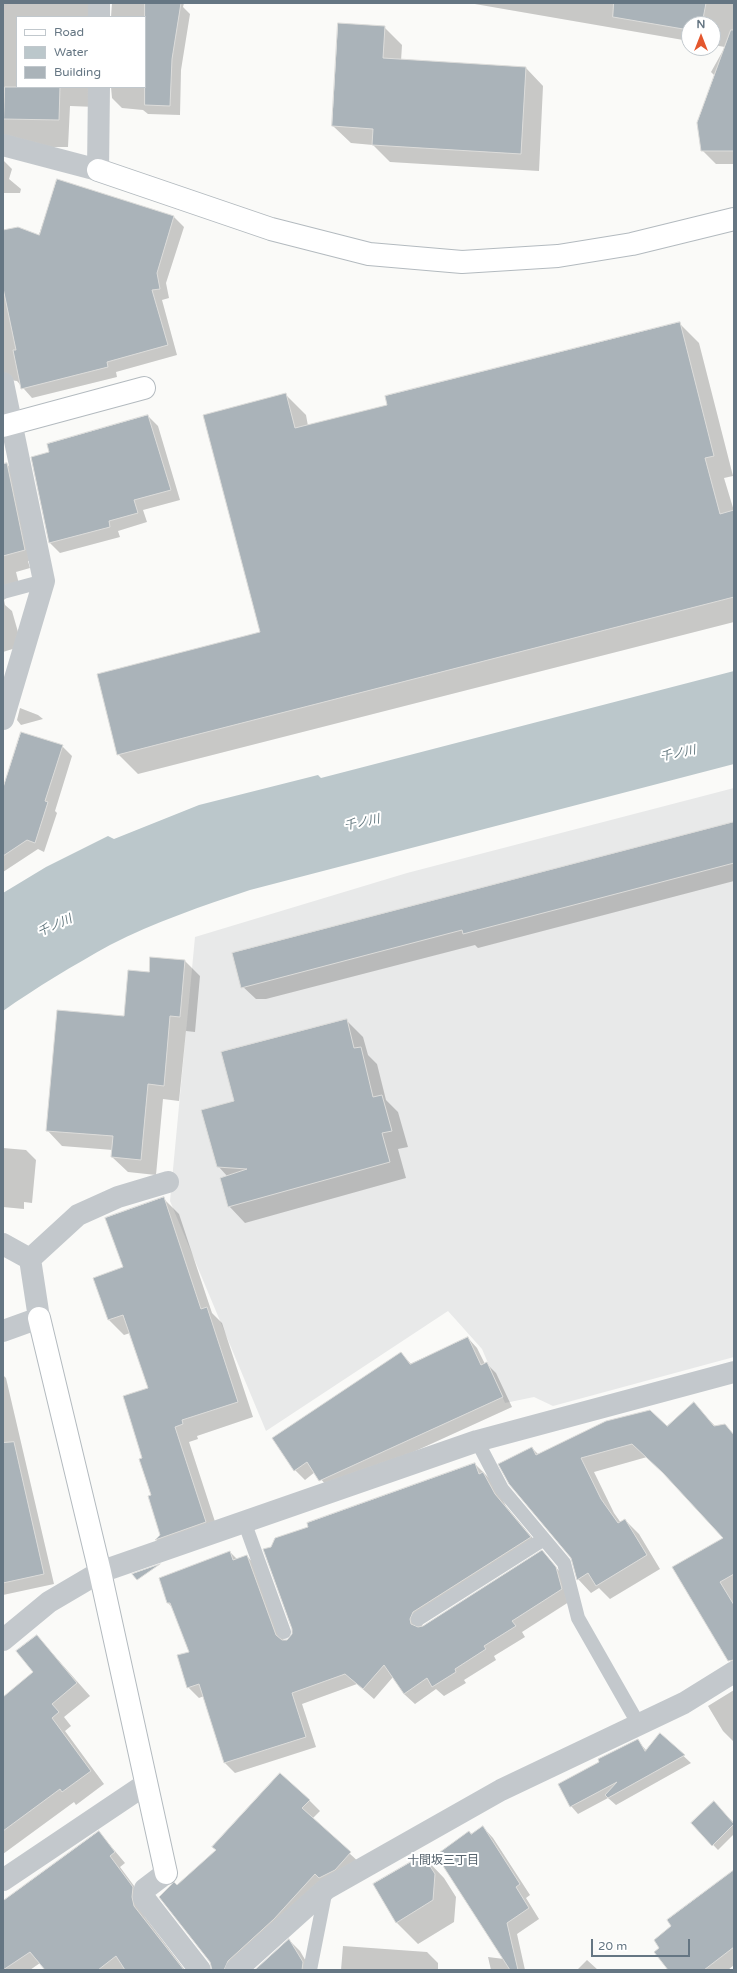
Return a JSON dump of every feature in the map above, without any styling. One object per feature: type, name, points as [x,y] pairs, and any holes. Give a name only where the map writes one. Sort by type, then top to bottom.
[{"type":"street","points":[[99,16],[100,3]]},
{"type":"street","points":[[98,170],[99,88]]},
{"type":"street","points":[[3,144],[98,170],[271,229],[369,254],[462,262],[558,256],[632,244],[734,219]]},
{"type":"street","points":[[3,383],[7,425],[44,581],[3,719]]},
{"type":"street","points":[[7,425],[144,388]]},
{"type":"street","points":[[30,1259],[78,1215],[118,1197],[168,1182]]},
{"type":"street","points":[[3,1244],[30,1259]]},
{"type":"street","points":[[30,1259],[39,1318],[100,1572],[166,1873],[145,1889],[144,1898],[200,1970]]},
{"type":"street","points":[[3,1331],[39,1318]]},
{"type":"street","points":[[3,1640],[49,1602],[100,1572],[477,1441],[734,1372]]},
{"type":"street","points":[[236,1970],[326,1889],[501,1790],[684,1704],[734,1672]]},
{"type":"street","points":[[3,1880],[146,1784]]},
{"type":"lane","points":[[3,592],[44,581]]},
{"type":"lane","points":[[477,1441],[502,1489],[564,1563],[578,1618],[639,1725]]},
{"type":"lane","points":[[244,1522],[284,1632]]},
{"type":"lane","points":[[418,1619],[544,1539]]},
{"type":"lane","points":[[310,1970],[326,1889]]},
{"type":"shaded area","points":[[734,788],[734,1357],[553,1406],[534,1397],[505,1403],[482,1349],[448,1311],[266,1431],[170,1201],[195,937],[407,873]]},
{"type":"water","name":"千ノ川","points":[[734,671],[734,764],[250,890],[179,915],[110,945],[69,968],[3,1011],[3,893],[46,867],[108,836],[114,839],[199,805],[318,775],[321,778]]},
{"type":"building","points":[[145,3],[181,3],[172,59],[170,106],[145,105]]},
{"type":"building","points":[[614,3],[706,3],[704,16],[681,16],[681,29],[613,17]]},
{"type":"building","points":[[338,23],[385,26],[383,58],[526,67],[521,154],[372,145],[373,129],[332,126]]},
{"type":"building","points":[[731,30],[734,30],[734,151],[701,151],[697,123]]},
{"type":"building","points":[[5,87],[60,88],[59,120],[4,119]]},
{"type":"building","points":[[57,179],[174,216],[157,273],[160,289],[152,290],[168,345],[107,362],[108,367],[21,389],[13,350],[16,350],[3,288],[3,230],[18,227],[39,235]]},
{"type":"building","points":[[680,322],[714,456],[705,458],[720,514],[734,510],[734,597],[117,755],[97,674],[260,632],[203,415],[286,393],[295,428],[387,405],[385,396]]},
{"type":"building","points":[[148,415],[171,490],[134,500],[138,513],[109,521],[110,527],[49,543],[31,457],[49,452],[47,444]]},
{"type":"building","points":[[7,463],[25,550],[3,556],[3,464]]},
{"type":"building","points":[[21,732],[63,745],[45,801],[48,802],[35,843],[27,840],[3,856],[3,788]]},
{"type":"building","points":[[734,822],[734,863],[463,934],[462,930],[241,988],[232,953]]},
{"type":"building","points":[[150,957],[185,960],[180,1017],[170,1016],[164,1086],[148,1084],[141,1160],[111,1157],[113,1136],[46,1131],[57,1010],[124,1016],[128,970],[149,972]]},
{"type":"building","points":[[347,1019],[354,1048],[361,1047],[373,1097],[382,1095],[392,1131],[382,1133],[390,1162],[228,1207],[220,1178],[247,1169],[217,1167],[201,1110],[234,1101],[221,1052]]},
{"type":"building","points":[[164,1197],[201,1309],[207,1307],[238,1402],[182,1420],[183,1424],[175,1427],[206,1522],[155,1540],[160,1535],[148,1496],[151,1495],[139,1459],[142,1458],[123,1396],[148,1388],[123,1315],[108,1320],[93,1278],[123,1267],[105,1218]]},
{"type":"building","points":[[468,1337],[481,1365],[487,1362],[503,1397],[319,1481],[307,1462],[294,1471],[272,1438],[401,1352],[410,1364]]},
{"type":"building","points":[[694,1402],[714,1426],[725,1424],[734,1435],[734,1574],[720,1582],[734,1605],[734,1660],[728,1661],[672,1567],[723,1538],[663,1473],[632,1444],[581,1458],[601,1499],[618,1523],[625,1519],[647,1555],[596,1586],[588,1573],[577,1580],[571,1558],[509,1484],[498,1464],[532,1447],[536,1455],[606,1421],[650,1410],[667,1426]]},
{"type":"building","points":[[14,1442],[44,1574],[3,1583],[3,1443]]},
{"type":"building","points":[[475,1463],[479,1474],[483,1472],[495,1494],[531,1537],[413,1612],[410,1619],[411,1624],[418,1627],[423,1626],[542,1550],[556,1567],[562,1589],[512,1621],[516,1626],[484,1646],[486,1649],[455,1669],[456,1672],[432,1687],[427,1678],[404,1694],[384,1665],[363,1689],[345,1674],[292,1693],[306,1737],[224,1763],[199,1684],[187,1688],[177,1655],[189,1652],[170,1603],[167,1603],[159,1578],[230,1551],[233,1560],[247,1555],[276,1635],[282,1640],[287,1640],[292,1634],[292,1629],[263,1549],[271,1547],[275,1538],[308,1527],[307,1523]]},
{"type":"building","points":[[160,1564],[137,1580],[132,1574]]},
{"type":"building","points":[[37,1635],[77,1683],[52,1704],[59,1712],[52,1718],[91,1771],[62,1792],[60,1789],[3,1831],[3,1697],[33,1672],[16,1651]]},
{"type":"building","points":[[660,1733],[685,1755],[608,1798],[605,1795],[617,1782],[570,1807],[558,1784],[599,1762],[598,1759],[638,1739],[645,1751]]},
{"type":"building","points":[[280,1773],[310,1800],[302,1808],[351,1852],[335,1870],[319,1878],[315,1874],[274,1919],[228,1961],[224,1970],[212,1970],[210,1962],[159,1897],[174,1882],[177,1885],[216,1850],[212,1847]]},
{"type":"building","points":[[714,1801],[734,1824],[712,1846],[691,1823]]},
{"type":"building","points":[[483,1826],[520,1884],[516,1887],[529,1908],[507,1923],[518,1970],[510,1970],[436,1855],[469,1831],[471,1834]]},
{"type":"building","points":[[99,1831],[115,1852],[110,1856],[133,1887],[132,1897],[134,1906],[184,1970],[125,1970],[116,1956],[98,1970],[45,1970],[30,1952],[3,1970],[3,1901]]},
{"type":"building","points":[[423,1855],[435,1874],[433,1900],[396,1923],[373,1884]]},
{"type":"building","points":[[734,1870],[734,1947],[704,1970],[668,1970],[654,1952],[659,1948],[654,1940],[671,1926],[667,1920]]},
{"type":"building","points":[[289,1939],[303,1962],[302,1970],[255,1970]]},
{"type":"district","name":"十間坂三丁目","points":[[443,1861]]}]
